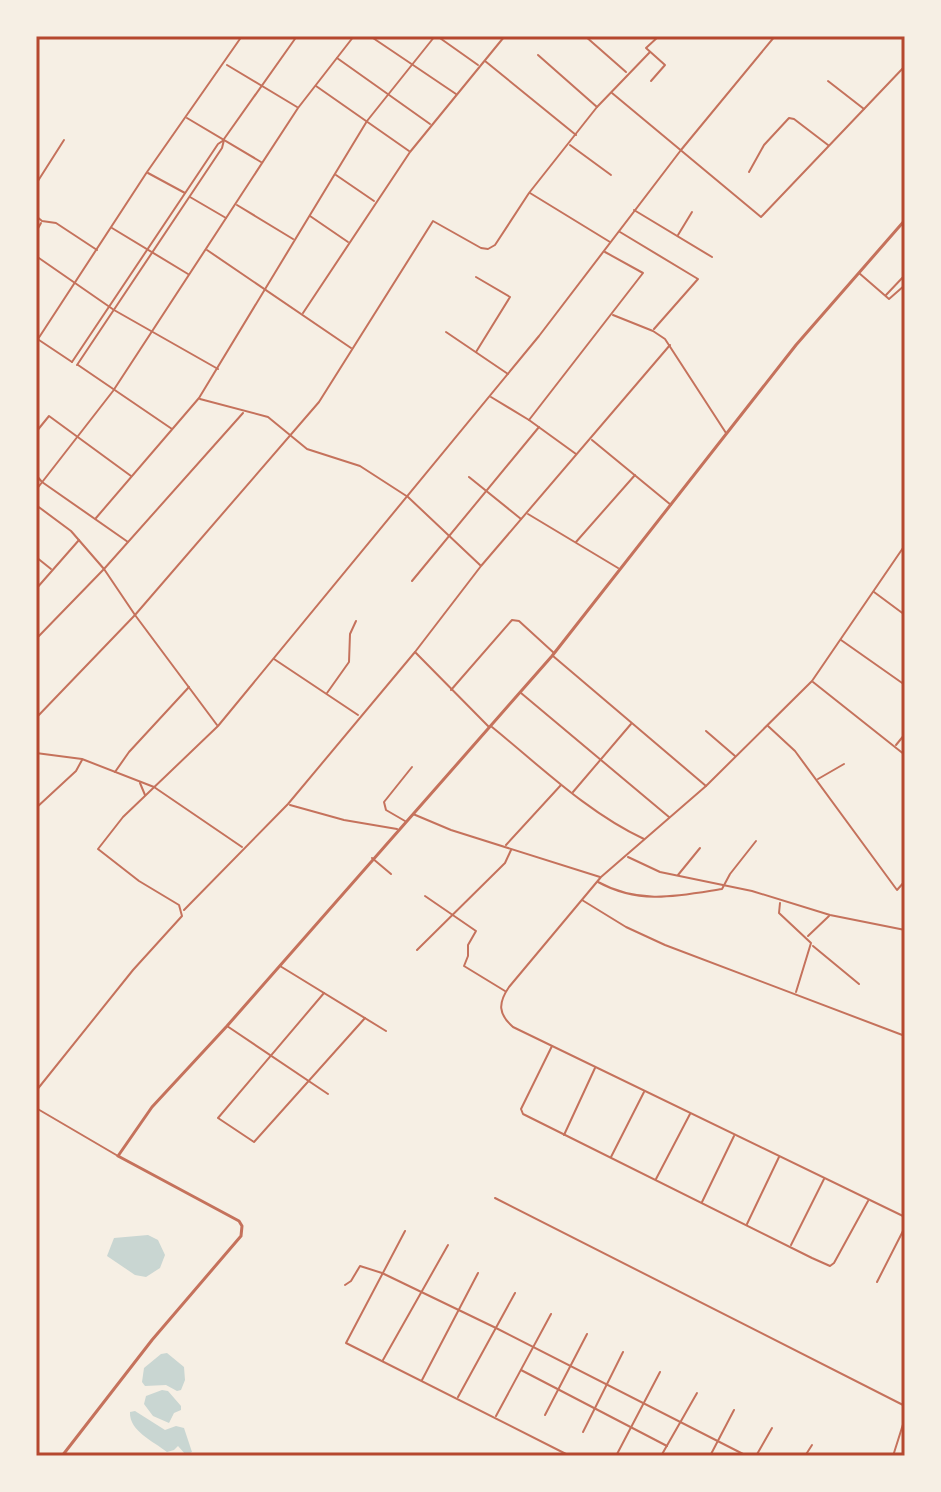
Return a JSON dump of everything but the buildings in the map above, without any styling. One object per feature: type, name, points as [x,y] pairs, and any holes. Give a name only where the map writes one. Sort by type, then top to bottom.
[{"type":"street","points":[[173,429],[37,338],[242,36]]},
{"type":"street","points":[[77,365],[222,148],[224,140],[297,36]]},
{"type":"street","points":[[36,490],[113,391],[298,108],[354,36]]},
{"type":"street","points":[[370,36],[456,94]]},
{"type":"street","points":[[96,518],[199,398],[367,121],[412,63],[436,36],[479,66]]},
{"type":"street","points":[[303,313],[410,152],[502,36]]},
{"type":"street","points":[[585,36],[628,73]]},
{"type":"street","points":[[651,81],[665,65],[646,48],[659,36]]},
{"type":"street","points":[[36,1091],[133,970],[179,921],[179,905],[139,881],[98,849],[123,817],[218,726],[508,374],[681,150],[775,36]]},
{"type":"street","points":[[36,718],[135,615],[291,437],[330,387],[433,221],[481,248],[488,249],[499,241],[529,193],[597,107],[650,52]]},
{"type":"street","points":[[538,55],[597,107]]},
{"type":"street","points":[[337,58],[431,124]]},
{"type":"street","points":[[484,60],[576,135]]},
{"type":"street","points":[[225,64],[298,108]]},
{"type":"street","points":[[611,92],[761,217],[905,66]]},
{"type":"street","points":[[828,81],[864,109]]},
{"type":"street","points":[[315,85],[410,152]]},
{"type":"street","points":[[185,117],[262,163]]},
{"type":"street","points":[[749,172],[764,145],[789,118],[829,146]]},
{"type":"street","points":[[36,184],[64,140]]},
{"type":"street","points":[[72,362],[218,144],[224,140]]},
{"type":"street","points":[[568,144],[611,175]]},
{"type":"street","points":[[147,172],[227,218]]},
{"type":"street","points":[[335,174],[375,202]]},
{"type":"street","points":[[529,193],[611,242]]},
{"type":"street","points":[[236,204],[294,240]]},
{"type":"street","points":[[634,210],[712,257]]},
{"type":"street","points":[[677,236],[692,212]]},
{"type":"street","points":[[36,216],[42,221],[56,223],[97,250]]},
{"type":"street","points":[[309,216],[349,242]]},
{"type":"street","points":[[118,1156],[152,1107],[227,1026],[553,654],[796,345],[905,220]]},
{"type":"street","points":[[36,232],[42,221]]},
{"type":"street","points":[[112,228],[189,275]]},
{"type":"street","points":[[619,232],[698,279],[653,331]]},
{"type":"street","points":[[206,249],[352,348]]},
{"type":"street","points":[[529,420],[643,273],[604,251]]},
{"type":"street","points":[[36,256],[114,310],[218,369]]},
{"type":"street","points":[[858,272],[892,299],[905,285]]},
{"type":"street","points":[[885,296],[905,275]]},
{"type":"street","points":[[476,277],[510,297],[476,352]]},
{"type":"street","points":[[612,314],[653,331],[670,345],[727,435]]},
{"type":"street","points":[[446,332],[508,374]]},
{"type":"street","points":[[181,911],[188,908],[288,804],[415,652],[481,566],[670,345]]},
{"type":"street","points":[[490,396],[577,454]]},
{"type":"street","points":[[199,398],[268,417],[314,452],[360,466],[408,497],[481,566]]},
{"type":"street","points":[[36,639],[104,569],[244,412]]},
{"type":"street","points":[[36,432],[49,416],[132,476]]},
{"type":"street","points":[[412,581],[539,427]]},
{"type":"street","points":[[590,438],[672,505]]},
{"type":"street","points":[[576,543],[636,474]]},
{"type":"street","points":[[36,475],[128,542]]},
{"type":"street","points":[[469,477],[522,519]]},
{"type":"street","points":[[36,505],[79,540],[104,569],[218,726]]},
{"type":"street","points":[[527,514],[621,570]]},
{"type":"street","points":[[36,589],[79,540]]},
{"type":"street","points":[[905,545],[812,681],[706,786],[601,877],[506,991],[500,1008],[506,1021],[552,1046],[905,1217]]},
{"type":"street","points":[[36,557],[53,570]]},
{"type":"street","points":[[874,592],[905,615]]},
{"type":"street","points":[[451,690],[512,620],[519,621],[706,786]]},
{"type":"street","points":[[326,694],[349,662],[350,634],[356,621]]},
{"type":"street","points":[[840,639],[905,685]]},
{"type":"street","points":[[415,652],[491,727],[572,793],[623,829],[646,840]]},
{"type":"street","points":[[273,658],[359,716]]},
{"type":"street","points":[[812,681],[905,755]]},
{"type":"street","points":[[115,773],[129,752],[189,687]]},
{"type":"street","points":[[520,693],[670,818]]},
{"type":"street","points":[[572,793],[631,723]]},
{"type":"street","points":[[768,726],[795,751],[897,890],[905,881]]},
{"type":"street","points":[[706,731],[736,756]]},
{"type":"street","points":[[895,747],[905,734]]},
{"type":"street","points":[[36,753],[82,759],[154,787],[244,848]]},
{"type":"street","points":[[36,808],[76,771],[82,759]]},
{"type":"street","points":[[817,779],[844,764]]},
{"type":"street","points":[[405,821],[386,810],[384,802],[412,767]]},
{"type":"street","points":[[139,781],[146,796]]},
{"type":"street","points":[[506,847],[561,784]]},
{"type":"street","points":[[288,804],[344,820],[397,829]]},
{"type":"street","points":[[412,814],[451,830],[601,877]]},
{"type":"street","points":[[598,882],[656,899],[723,887],[756,841]]},
{"type":"street","points":[[677,876],[700,848]]},
{"type":"street","points":[[417,950],[505,863],[512,849]]},
{"type":"street","points":[[627,856],[660,872],[752,891],[830,915],[905,930]]},
{"type":"street","points":[[372,858],[391,874]]},
{"type":"street","points":[[425,896],[476,931],[468,945],[464,966],[506,991]]},
{"type":"street","points":[[582,900],[626,927],[665,945],[905,1036]]},
{"type":"street","points":[[780,901],[779,913],[812,946],[859,984]]},
{"type":"street","points":[[806,937],[830,915]]},
{"type":"street","points":[[796,993],[812,946]]},
{"type":"street","points":[[279,965],[386,1031]]},
{"type":"street","points":[[324,993],[218,1118],[254,1142],[365,1018]]},
{"type":"street","points":[[227,1026],[328,1094]]},
{"type":"street","points":[[552,1046],[521,1109],[528,1117],[746,1226],[830,1266],[869,1200]]},
{"type":"street","points":[[563,1135],[596,1067]]},
{"type":"street","points":[[610,1158],[645,1091]]},
{"type":"street","points":[[36,1108],[239,1221],[243,1230],[62,1456]]},
{"type":"street","points":[[655,1180],[690,1113]]},
{"type":"street","points":[[701,1203],[734,1134]]},
{"type":"street","points":[[746,1226],[779,1156]]},
{"type":"street","points":[[790,1247],[824,1178]]},
{"type":"street","points":[[495,1198],[905,1406]]},
{"type":"street","points":[[877,1282],[905,1227]]},
{"type":"street","points":[[405,1231],[346,1343],[570,1456]]},
{"type":"street","points":[[382,1361],[448,1245]]},
{"type":"street","points":[[345,1285],[360,1266],[382,1273],[747,1456]]},
{"type":"street","points":[[422,1381],[478,1273]]},
{"type":"street","points":[[457,1398],[515,1293]]},
{"type":"street","points":[[496,1418],[551,1314]]},
{"type":"street","points":[[545,1415],[587,1334]]},
{"type":"street","points":[[583,1432],[623,1352]]},
{"type":"street","points":[[521,1370],[667,1446]]},
{"type":"street","points":[[616,1456],[660,1372]]},
{"type":"street","points":[[661,1456],[697,1393]]},
{"type":"street","points":[[710,1456],[734,1410]]},
{"type":"street","points":[[893,1456],[905,1418]]},
{"type":"street","points":[[756,1456],[772,1428]]},
{"type":"street","points":[[805,1456],[812,1445]]},
{"type":"shaded area","points":[[148,1235],[158,1240],[165,1255],[160,1268],[146,1277],[135,1275],[107,1256],[114,1238]]},
{"type":"shaded area","points":[[167,1353],[184,1367],[185,1380],[181,1390],[166,1385],[145,1386],[142,1382],[144,1368],[161,1354]]},
{"type":"shaded area","points":[[168,1391],[181,1406],[169,1423],[153,1416],[144,1404],[146,1396]]},
{"type":"shaded area","points":[[135,1411],[165,1430],[176,1426],[184,1428],[192,1452],[186,1455],[178,1446],[167,1452],[149,1440],[133,1425],[130,1412]]}]
